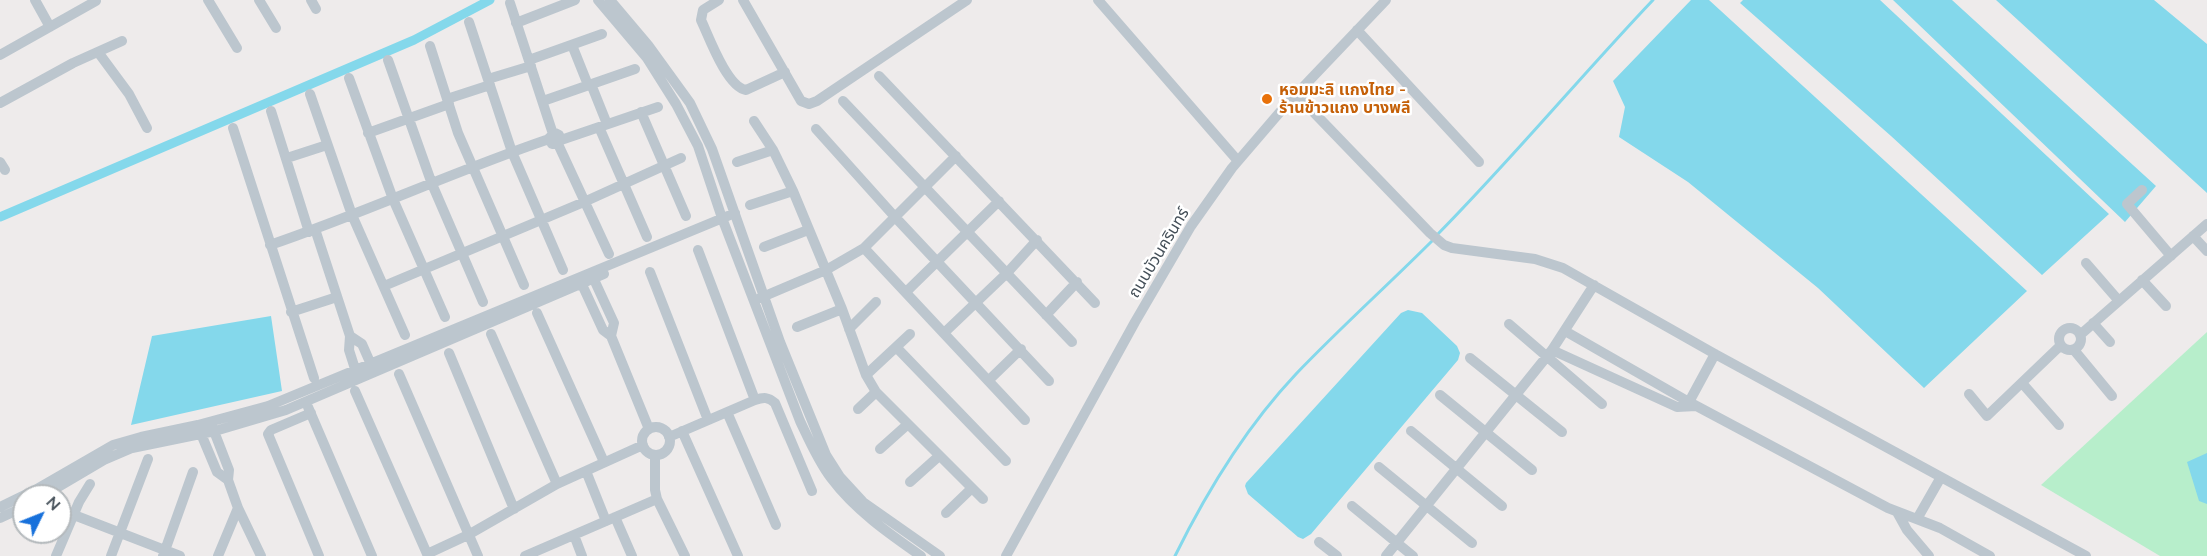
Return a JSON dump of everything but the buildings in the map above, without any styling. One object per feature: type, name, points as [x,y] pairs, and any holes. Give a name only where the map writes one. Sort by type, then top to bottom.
[{"type":"street","points":[[35,0],[50,27]]},
{"type":"street","points":[[208,0],[237,48]]},
{"type":"street","points":[[260,0],[276,28]]},
{"type":"street","points":[[516,23],[575,0]]},
{"type":"street","points":[[598,0],[647,58],[679,109],[698,146],[723,220],[780,342],[826,455],[840,477],[863,502],[940,556]]},
{"type":"street","points":[[610,0],[648,45],[690,103],[712,150],[736,215],[759,298],[800,421],[830,477],[875,524],[921,556]]},
{"type":"street","points":[[718,0],[703,10],[700,20],[731,81],[739,89],[746,90],[785,72]]},
{"type":"street","points":[[743,0],[801,100],[809,104],[817,101],[967,0]]},
{"type":"street","points":[[1098,0],[1238,161]]},
{"type":"street","name":"ถนนบัวนครินทร์","points":[[1006,556],[1191,226],[1238,161],[1296,94],[1386,0]]},
{"type":"street","points":[[0,54],[96,1]]},
{"type":"street","points":[[510,3],[555,139],[609,254]]},
{"type":"street","points":[[469,22],[512,152],[563,270]]},
{"type":"street","points":[[1357,30],[1479,162]]},
{"type":"street","points":[[368,133],[602,34]]},
{"type":"street","points":[[0,103],[73,63],[122,41]]},
{"type":"street","points":[[572,45],[646,237]]},
{"type":"street","points":[[430,46],[458,133],[524,285]]},
{"type":"street","points":[[99,52],[129,94],[147,128]]},
{"type":"street","points":[[388,60],[432,184],[483,302]]},
{"type":"street","points":[[543,101],[635,69]]},
{"type":"street","points":[[879,76],[1095,303]]},
{"type":"street","points":[[349,78],[393,199],[445,317]]},
{"type":"street","points":[[310,94],[352,216],[405,336]]},
{"type":"street","points":[[1296,94],[1439,242],[1452,248],[1551,263],[2086,556]]},
{"type":"street","points":[[843,101],[1072,342]]},
{"type":"street","points":[[679,109],[690,103]]},
{"type":"street","points":[[270,245],[352,216],[512,152],[603,126],[658,107]]},
{"type":"street","points":[[271,111],[351,336],[349,350],[357,375]]},
{"type":"street","points":[[642,112],[686,216]]},
{"type":"street","points":[[754,121],[773,150],[793,190],[842,309],[866,375],[876,392],[983,499]]},
{"type":"street","points":[[233,128],[314,378]]},
{"type":"street","points":[[816,129],[1049,381]]},
{"type":"street","points":[[287,158],[327,145]]},
{"type":"street","points":[[737,162],[773,150]]},
{"type":"street","points":[[759,298],[826,270],[864,248],[956,156]]},
{"type":"street","points":[[384,286],[681,158]]},
{"type":"street","points":[[750,205],[793,190]]},
{"type":"street","points":[[2142,190],[2127,204],[2170,256]]},
{"type":"street","points":[[906,292],[999,201]]},
{"type":"street","points":[[0,507],[75,467],[102,456],[200,430],[268,406],[304,397],[736,215]]},
{"type":"street","points":[[2080,335],[2075,330],[2064,329],[2058,339],[2060,346],[2067,350],[2074,350],[2079,345],[2080,335],[2207,224]]},
{"type":"street","points":[[764,247],[808,230]]},
{"type":"street","points":[[2193,236],[2207,251]]},
{"type":"street","points":[[944,333],[1007,273],[1037,240]]},
{"type":"street","points":[[864,248],[1025,420]]},
{"type":"street","points":[[698,250],[755,400]]},
{"type":"street","points":[[2086,263],[2119,301]]},
{"type":"street","points":[[650,272],[708,420]]},
{"type":"street","points":[[592,275],[614,323],[611,336]]},
{"type":"street","points":[[580,280],[603,330],[611,336],[649,429]]},
{"type":"street","points":[[2142,280],[2166,306]]},
{"type":"street","points":[[1046,315],[1077,282]]},
{"type":"street","points":[[1386,556],[1550,353],[1594,285]]},
{"type":"street","points":[[291,312],[337,297]]},
{"type":"street","points":[[849,329],[876,302]]},
{"type":"street","points":[[797,327],[842,309]]},
{"type":"street","points":[[537,313],[604,462]]},
{"type":"street","points":[[1509,324],[1550,353],[1602,404]]},
{"type":"street","points":[[2093,324],[2110,342]]},
{"type":"street","points":[[1565,331],[1693,404],[1897,512],[1959,537],[1990,556]]},
{"type":"street","points":[[491,334],[557,484]]},
{"type":"street","points":[[866,375],[910,334]]},
{"type":"street","points":[[351,336],[362,344],[372,368]]},
{"type":"street","points":[[1969,394],[1987,416],[2060,346]]},
{"type":"street","points":[[896,347],[1006,461]]},
{"type":"street","points":[[989,380],[1021,349]]},
{"type":"street","points":[[2074,350],[2112,396]]},
{"type":"street","points":[[449,353],[514,509]]},
{"type":"street","points":[[1550,353],[1677,407],[1693,404]]},
{"type":"street","points":[[1693,404],[1715,354]]},
{"type":"street","points":[[1470,358],[1562,432]]},
{"type":"street","points":[[399,374],[478,556]]},
{"type":"street","points":[[2022,383],[2059,425]]},
{"type":"street","points":[[355,391],[427,555],[468,535],[557,484],[643,445]]},
{"type":"street","points":[[858,409],[876,392]]},
{"type":"street","points":[[1440,395],[1532,470]]},
{"type":"street","points":[[304,397],[372,556]]},
{"type":"street","points":[[669,437],[755,400],[763,397],[770,398],[775,403],[812,491]]},
{"type":"street","points":[[727,412],[776,525]]},
{"type":"street","points":[[311,413],[271,430],[268,434],[319,556]]},
{"type":"street","points":[[880,449],[908,424]]},
{"type":"street","points":[[213,426],[229,470],[228,480],[238,508],[261,556]]},
{"type":"street","points":[[649,429],[661,429],[669,437],[670,442],[665,452],[655,455],[647,452],[643,445],[643,437],[649,429]]},
{"type":"street","points":[[200,430],[217,472],[228,480]]},
{"type":"street","points":[[682,431],[738,556]]},
{"type":"street","points":[[1411,431],[1502,506]]},
{"type":"street","points":[[655,455],[657,499],[685,556]]},
{"type":"street","points":[[62,484],[102,456]]},
{"type":"street","points":[[910,482],[939,456]]},
{"type":"street","points":[[111,556],[148,459]]},
{"type":"street","points":[[1379,467],[1473,543]]},
{"type":"street","points":[[586,471],[632,556]]},
{"type":"street","points":[[164,553],[193,472]]},
{"type":"street","points":[[1917,519],[1941,477]]},
{"type":"street","points":[[56,556],[90,484]]},
{"type":"street","points":[[946,513],[972,488]]},
{"type":"street","points":[[528,556],[657,499]]},
{"type":"street","points":[[1352,506],[1413,556]]},
{"type":"street","points":[[218,556],[238,508]]},
{"type":"street","points":[[1897,512],[1907,530],[1929,556]]},
{"type":"street","points":[[74,515],[164,553],[180,556]]},
{"type":"street","points":[[574,535],[582,556]]},
{"type":"street","points":[[1319,542],[1337,556]]},
{"type":"green space","points":[[2207,332],[2207,556],[2160,556],[2041,485]]},
{"type":"water","points":[[1691,0],[1709,0],[2027,291],[1924,388],[1818,288],[1688,182],[1619,137],[1625,107],[1613,81]]},
{"type":"water","points":[[1743,0],[1880,0],[2109,214],[2042,275],[1891,136],[1740,3]]},
{"type":"water","points":[[1893,0],[1952,0],[2156,186],[2125,222]]},
{"type":"water","points":[[1996,0],[2154,0],[2207,44],[2207,193]]},
{"type":"water","points":[[1408,310],[1422,313],[1457,346],[1460,353],[1458,360],[1311,534],[1303,539],[1298,537],[1248,494],[1246,483],[1401,313]]},
{"type":"water","points":[[271,316],[282,391],[131,425],[152,336]]},
{"type":"water","points":[[2207,453],[2207,504],[2199,501],[2187,462]]},
{"type":"waterway","points":[[0,217],[414,40],[490,0]]},
{"type":"waterway","points":[[1437,235],[1653,0]]},
{"type":"waterway","points":[[1175,556],[1214,484],[1260,416],[1296,374],[1433,240]]},
{"type":"place","name":"หอมมะลิ เเกงไทย - ร้านข้าวแกง บางพลี","points":[[1267,99]]}]
